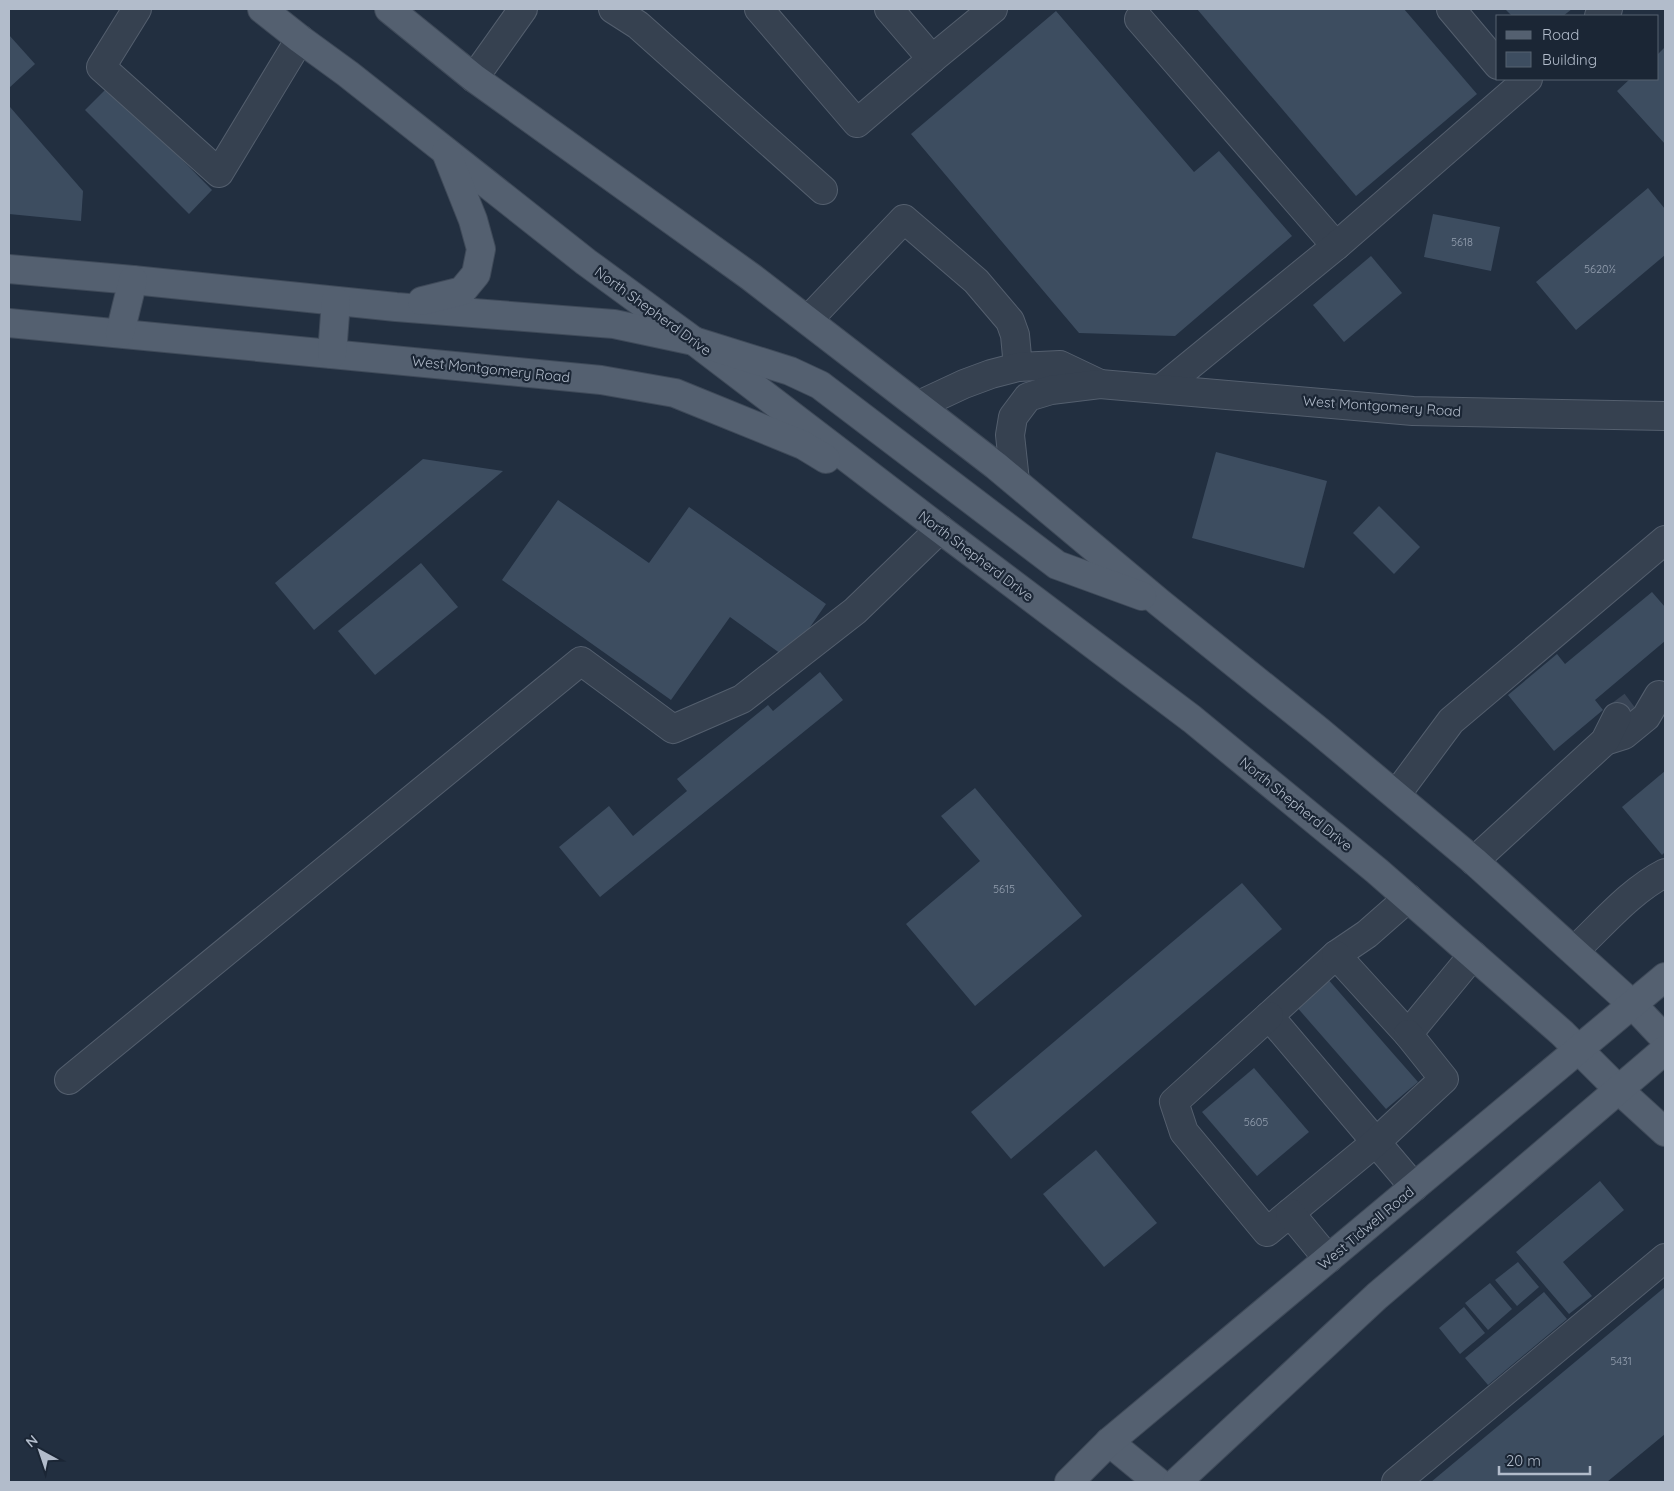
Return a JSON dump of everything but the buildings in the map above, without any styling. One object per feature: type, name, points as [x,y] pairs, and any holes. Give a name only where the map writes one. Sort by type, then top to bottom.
[{"type":"main road","name":"North Shepherd Drive","points":[[262,9],[348,74],[586,262],[694,341],[1192,718],[1378,871],[1580,1049],[1619,1090],[1665,1132]]},
{"type":"main road","points":[[388,9],[474,78],[751,277],[919,405],[1014,481],[1474,861],[1632,1005],[1665,1039]]},
{"type":"main road","points":[[396,307],[462,291],[476,274],[481,249],[473,220],[446,152]]},
{"type":"main road","points":[[9,269],[396,307],[614,324],[694,341],[790,371],[820,385],[1057,565],[1160,603]]},
{"type":"main road","points":[[120,333],[133,280]]},
{"type":"main road","points":[[332,354],[336,300]]},
{"type":"main road","name":"West Montgomery Road","points":[[9,323],[601,380],[675,393],[803,445],[940,529]]},
{"type":"main road","name":"West Tidwell Road","points":[[1069,1482],[1109,1442],[1665,977]]},
{"type":"main road","points":[[1177,1482],[1377,1296],[1665,1050]]},
{"type":"main road","points":[[1109,1442],[1158,1482]]},
{"type":"street","points":[[138,9],[101,67],[219,174],[300,39]]},
{"type":"street","points":[[474,78],[523,9]]},
{"type":"street","points":[[613,9],[638,25],[823,190]]},
{"type":"street","points":[[759,9],[858,123],[993,9]]},
{"type":"street","points":[[889,9],[932,59]]},
{"type":"street","points":[[1451,9],[1496,63]]},
{"type":"street","points":[[1139,19],[1336,246]]},
{"type":"street","points":[[1162,388],[1336,246],[1518,82]]},
{"type":"street","points":[[808,320],[904,219],[976,281],[1010,321],[1015,335],[1018,367]]},
{"type":"street","name":"West Montgomery Road","points":[[919,405],[990,374],[1018,367],[1060,365],[1100,384]]},
{"type":"street","name":"West Montgomery Road","points":[[1014,481],[1010,435],[1013,417],[1028,397],[1051,390],[1100,384],[1412,411],[1665,416]]},
{"type":"street","points":[[69,1080],[581,661],[673,729],[742,699],[855,611],[940,529]]},
{"type":"street","points":[[1396,795],[1451,722],[1665,540]]},
{"type":"street","points":[[1474,861],[1605,741],[1625,711],[1662,692]]},
{"type":"street","points":[[1605,741],[1624,735],[1646,717],[1662,692]]},
{"type":"street","points":[[1574,952],[1648,881],[1665,873]]},
{"type":"street","points":[[1336,955],[1408,1034],[1444,1079],[1376,1142],[1267,1232],[1184,1132],[1174,1102],[1336,955],[1367,934],[1408,898]]},
{"type":"street","points":[[1408,1034],[1473,955]]},
{"type":"street","points":[[1269,1016],[1414,1187]]},
{"type":"street","points":[[1290,1213],[1328,1259]]},
{"type":"street","points":[[1396,1482],[1665,1258]]},
{"type":"tunnel","points":[[1617,717],[1633,705]]}]
